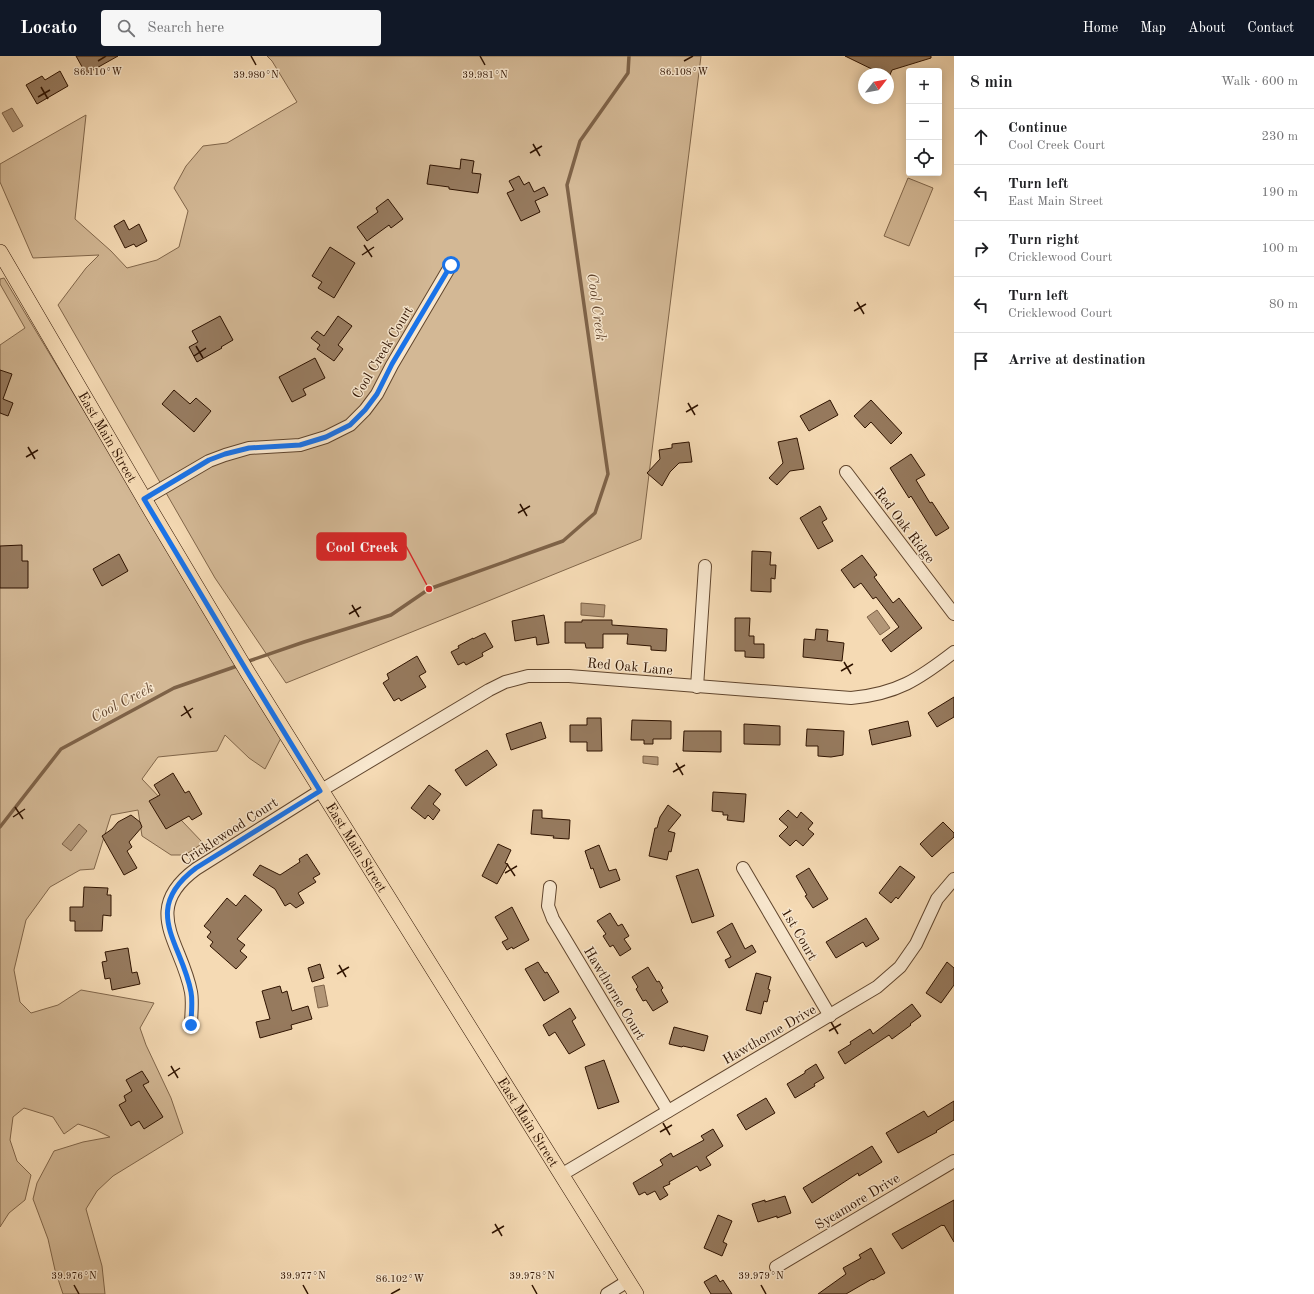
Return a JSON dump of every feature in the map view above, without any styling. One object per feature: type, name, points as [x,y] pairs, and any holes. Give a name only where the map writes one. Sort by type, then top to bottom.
[{"type":"main road","name":"East Main Street","points":[[0,252],[242,664],[320,791],[636,1294]]},
{"type":"street","name":"Cool Creek Court","points":[[144,499],[209,460],[225,454],[249,448],[300,445],[326,437],[350,425],[365,410],[377,394],[451,265]]},
{"type":"street","name":"Red Oak Ridge","points":[[846,472],[954,614]]},
{"type":"street","points":[[697,687],[705,566]]},
{"type":"street","name":"Red Oak Lane","points":[[320,791],[490,690],[505,682],[528,676],[569,676],[852,698],[871,696],[894,690],[916,679],[954,652]]},
{"type":"street","name":"Cricklewood Court","points":[[191,1025],[191,992],[171,938],[167,920],[171,896],[177,885],[196,868],[320,791]]},
{"type":"street","name":"1st Court","points":[[744,868],[830,1016]]},
{"type":"street","name":"Hawthorne Drive","points":[[561,1175],[877,987],[900,968],[916,944],[937,899],[954,879]]},
{"type":"street","name":"Hawthorne Court","points":[[550,886],[548,906],[553,919],[668,1111]]},
{"type":"street","name":"Sycamore Drive","points":[[776,1267],[954,1161]]},
{"type":"street","points":[[607,1294],[628,1281]]},
{"type":"shaded area","points":[[267,56],[701,56],[641,539],[286,683],[215,578],[58,305],[86,268],[99,255],[33,258],[0,182],[0,164],[86,115],[75,219],[111,251],[127,268],[157,260],[179,247],[188,211],[174,188],[186,166],[203,146],[227,143],[297,102],[272,61]]},
{"type":"shaded area","points":[[12,108],[23,126],[13,132],[2,113]]},
{"type":"shaded area","points":[[908,178],[933,188],[909,246],[884,236]]},
{"type":"shaded area","points":[[4,278],[281,738],[265,769],[249,758],[225,735],[217,751],[158,757],[142,779],[203,843],[185,855],[171,855],[142,836],[138,810],[111,815],[94,869],[80,870],[50,887],[26,920],[14,970],[20,1002],[31,1013],[58,1005],[81,990],[154,1003],[140,1028],[146,1045],[171,1098],[183,1133],[113,1176],[97,1191],[86,1209],[102,1266],[105,1294],[63,1294],[55,1270],[48,1239],[33,1199],[37,1183],[54,1151],[83,1142],[110,1137],[96,1130],[78,1124],[64,1134],[53,1117],[24,1108],[13,1117],[10,1140],[17,1161],[31,1175],[25,1200],[9,1213],[0,1227],[0,345],[25,328],[0,284],[0,279]]},
{"type":"shaded area","points":[[581,603],[605,605],[604,617],[581,615]]},
{"type":"shaded area","points":[[877,610],[890,628],[880,635],[867,617]]},
{"type":"shaded area","points":[[643,756],[658,757],[658,765],[643,763]]},
{"type":"shaded area","points":[[79,824],[87,831],[71,851],[62,844]]},
{"type":"shaded area","points":[[324,985],[328,1006],[318,1008],[314,987]]},
{"type":"building","points":[[76,56],[118,56],[86,74]]},
{"type":"building","points":[[845,56],[931,56],[931,58],[894,69],[894,68],[870,68]]},
{"type":"building","points":[[60,71],[68,86],[37,104],[26,85],[42,76],[45,80]]},
{"type":"building","points":[[461,159],[474,161],[472,173],[481,174],[478,193],[427,184],[430,165],[460,169]]},
{"type":"building","points":[[519,176],[524,185],[529,182],[534,192],[544,187],[548,195],[535,201],[540,212],[521,221],[507,193],[514,190],[509,181]]},
{"type":"building","points":[[388,199],[403,219],[391,228],[389,225],[367,241],[357,227],[378,212],[376,208]]},
{"type":"building","points":[[124,220],[129,230],[139,224],[147,241],[136,247],[134,244],[125,248],[114,226]]},
{"type":"building","points":[[330,247],[355,263],[334,298],[318,288],[322,282],[312,276]]},
{"type":"building","points":[[220,316],[233,340],[197,362],[189,347],[198,342],[192,331]]},
{"type":"building","points":[[338,316],[352,326],[338,345],[343,349],[334,361],[317,349],[320,345],[311,338],[317,331],[324,336]]},
{"type":"building","points":[[315,358],[325,378],[303,389],[306,395],[292,402],[279,377]]},
{"type":"building","points":[[0,370],[12,374],[3,399],[13,403],[8,416],[0,413]]},
{"type":"building","points":[[174,390],[190,404],[196,398],[211,411],[194,432],[162,404]]},
{"type":"building","points":[[830,400],[838,415],[809,431],[800,416]]},
{"type":"building","points":[[871,400],[902,433],[891,444],[871,422],[865,428],[854,416]]},
{"type":"building","points":[[797,438],[804,469],[790,471],[777,485],[769,478],[783,463],[778,442]]},
{"type":"building","points":[[689,442],[692,462],[679,463],[670,472],[662,486],[647,473],[660,459],[659,450],[672,448],[672,444]]},
{"type":"building","points":[[911,454],[925,475],[916,480],[930,503],[932,502],[949,528],[936,536],[911,496],[909,498],[890,468]]},
{"type":"building","points":[[820,506],[827,519],[822,522],[833,541],[818,549],[800,518]]},
{"type":"building","points":[[22,545],[22,561],[28,561],[28,588],[0,588],[0,546]]},
{"type":"building","points":[[752,551],[771,552],[770,565],[776,565],[775,579],[771,578],[771,592],[751,591]]},
{"type":"building","points":[[119,554],[128,571],[102,586],[93,569]]},
{"type":"building","points":[[862,555],[877,575],[874,577],[893,603],[899,598],[922,628],[891,652],[882,640],[899,627],[876,597],[873,599],[861,583],[854,588],[841,570]]},
{"type":"building","points":[[544,615],[549,643],[537,645],[536,637],[515,641],[512,621]]},
{"type":"building","points":[[735,618],[750,618],[749,636],[754,636],[754,644],[764,644],[764,658],[745,657],[745,651],[735,651]]},
{"type":"building","points":[[582,620],[612,620],[612,625],[667,629],[666,651],[651,650],[651,646],[627,644],[628,634],[603,634],[603,648],[586,648],[585,643],[565,643],[565,622],[582,622]]},
{"type":"building","points":[[816,629],[828,630],[827,641],[844,643],[842,661],[803,657],[804,639],[815,640]]},
{"type":"building","points":[[485,633],[493,647],[482,653],[483,656],[466,665],[464,662],[458,665],[451,652],[459,648],[458,646]]},
{"type":"building","points":[[417,656],[426,672],[419,676],[426,687],[401,701],[399,698],[394,701],[383,683],[389,679],[387,674]]},
{"type":"building","points":[[954,697],[954,717],[937,727],[928,713]]},
{"type":"building","points":[[587,718],[601,718],[602,751],[587,751],[587,742],[570,742],[570,725],[587,725]]},
{"type":"building","points":[[632,720],[671,721],[671,739],[653,739],[653,744],[644,744],[644,740],[631,740]]},
{"type":"building","points":[[908,721],[911,736],[872,745],[869,730]]},
{"type":"building","points":[[541,722],[546,738],[511,750],[506,734]]},
{"type":"building","points":[[744,724],[780,726],[780,745],[744,744]]},
{"type":"building","points":[[807,729],[844,731],[843,755],[831,757],[818,756],[818,746],[806,746]]},
{"type":"building","points":[[684,731],[721,731],[721,752],[683,751]]},
{"type":"building","points":[[487,750],[497,765],[466,786],[455,770]]},
{"type":"building","points":[[173,773],[185,793],[189,791],[202,814],[192,820],[189,816],[166,829],[149,801],[160,795],[154,785]]},
{"type":"building","points":[[429,785],[441,794],[433,804],[440,810],[433,820],[428,815],[425,819],[411,808]]},
{"type":"building","points":[[713,792],[746,794],[744,822],[727,820],[728,815],[723,815],[723,812],[712,811]]},
{"type":"building","points":[[668,805],[681,815],[668,831],[675,833],[671,852],[669,851],[667,860],[649,856],[655,828],[657,828],[660,817]]},
{"type":"building","points":[[533,810],[542,810],[542,818],[570,820],[569,839],[531,834]]},
{"type":"building","points":[[788,810],[797,818],[801,812],[813,823],[808,829],[814,834],[803,846],[796,840],[790,846],[779,836],[788,827],[779,819]]},
{"type":"building","points":[[131,815],[140,822],[142,827],[129,842],[132,847],[127,851],[137,868],[124,875],[102,836],[112,829],[118,822]]},
{"type":"building","points":[[943,822],[954,833],[954,837],[932,857],[920,844]]},
{"type":"building","points":[[498,844],[511,850],[505,863],[508,864],[497,884],[482,876]]},
{"type":"building","points":[[599,845],[609,871],[616,869],[620,880],[600,888],[593,868],[591,869],[585,851]]},
{"type":"building","points":[[307,854],[320,874],[313,878],[316,882],[298,893],[304,903],[296,908],[290,903],[285,906],[275,889],[253,875],[260,865],[280,875],[300,862],[299,859]]},
{"type":"building","points":[[900,866],[915,877],[898,899],[896,897],[891,903],[879,893]]},
{"type":"building","points":[[809,868],[828,899],[813,908],[805,896],[807,895],[796,876]]},
{"type":"building","points":[[698,869],[714,916],[692,923],[676,876]]},
{"type":"building","points":[[84,887],[108,888],[107,895],[111,895],[111,916],[103,915],[102,931],[75,931],[75,921],[70,921],[70,907],[83,907]]},
{"type":"building","points":[[245,895],[262,910],[237,939],[245,945],[240,951],[247,957],[236,969],[210,946],[213,942],[207,937],[211,932],[204,926],[227,898],[236,906]]},
{"type":"building","points":[[512,907],[529,940],[513,949],[512,947],[507,950],[502,942],[508,939],[495,917]]},
{"type":"building","points":[[610,913],[618,926],[622,924],[629,936],[624,939],[631,949],[620,956],[613,945],[610,947],[603,936],[606,934],[597,921]]},
{"type":"building","points":[[866,918],[879,939],[866,947],[863,942],[836,958],[826,942]]},
{"type":"building","points":[[732,923],[745,949],[752,945],[756,952],[729,968],[725,960],[731,957],[717,932]]},
{"type":"building","points":[[128,948],[132,973],[137,972],[140,984],[112,990],[110,978],[105,979],[102,962],[107,961],[105,952]]},
{"type":"building","points":[[538,962],[545,973],[547,972],[559,992],[544,1001],[525,969]]},
{"type":"building","points":[[947,962],[954,968],[954,985],[941,1003],[926,993]]},
{"type":"building","points":[[320,964],[324,978],[312,982],[308,968]]},
{"type":"building","points":[[648,967],[657,982],[659,981],[663,988],[661,990],[668,1002],[653,1011],[646,1000],[643,1001],[636,989],[638,987],[632,977]]},
{"type":"building","points":[[756,973],[771,977],[767,1002],[764,1001],[761,1014],[746,1010]]},
{"type":"building","points":[[280,986],[282,993],[287,991],[292,1011],[308,1006],[312,1019],[291,1025],[292,1029],[260,1038],[256,1022],[270,1019],[262,991]]},
{"type":"building","points":[[912,1004],[921,1016],[910,1024],[911,1025],[892,1039],[889,1035],[845,1064],[838,1052],[870,1029],[873,1034]]},
{"type":"building","points":[[570,1008],[576,1018],[572,1021],[585,1045],[569,1054],[555,1032],[549,1036],[543,1025]]},
{"type":"building","points":[[674,1027],[708,1036],[704,1051],[669,1044]]},
{"type":"building","points":[[604,1060],[619,1102],[598,1109],[585,1067]]},
{"type":"building","points":[[816,1064],[824,1078],[814,1084],[815,1086],[795,1098],[787,1084]]},
{"type":"building","points":[[142,1071],[149,1082],[143,1085],[163,1117],[144,1129],[139,1121],[131,1126],[119,1105],[126,1101],[124,1096],[132,1091],[126,1080]]},
{"type":"building","points":[[766,1098],[775,1113],[746,1130],[737,1115]]},
{"type":"building","points":[[954,1101],[954,1120],[936,1131],[937,1132],[898,1153],[886,1133],[924,1111],[928,1117]]},
{"type":"building","points":[[713,1129],[723,1146],[706,1157],[711,1165],[700,1171],[697,1166],[669,1182],[670,1184],[663,1187],[668,1195],[660,1200],[655,1191],[647,1195],[645,1192],[639,1195],[633,1183],[663,1165],[660,1160],[671,1153],[673,1157],[704,1140],[701,1136]]},
{"type":"building","points":[[872,1146],[882,1162],[859,1176],[858,1173],[812,1203],[803,1188]]},
{"type":"building","points":[[785,1196],[791,1213],[758,1222],[752,1204]]},
{"type":"building","points":[[954,1200],[954,1242],[944,1225],[942,1225],[902,1249],[892,1234]]},
{"type":"building","points":[[718,1215],[732,1221],[723,1242],[727,1244],[722,1256],[704,1248]]},
{"type":"building","points":[[871,1248],[885,1273],[846,1294],[818,1294],[846,1274],[843,1268],[861,1258],[859,1255]]},
{"type":"building","points":[[716,1275],[720,1282],[723,1280],[732,1294],[711,1294],[704,1282]]},
{"type":"waterway","name":"Cool Creek","points":[[246,662],[391,615],[429,589],[563,541],[595,513],[608,474],[567,185],[580,141],[628,73],[629,56]]},
{"type":"waterway","name":"Cool Creek","points":[[0,827],[61,749],[174,688],[240,665]]},
{"type":"place","name":"Cool Creek","points":[[429,589]]},
{"type":"route","points":[[191,1025],[191,992],[171,938],[167,920],[171,896],[177,885],[196,868],[320,791],[144,499],[209,460],[225,454],[249,448],[300,445],[326,437],[350,425],[365,410],[377,394],[392,364],[451,265]]}]
